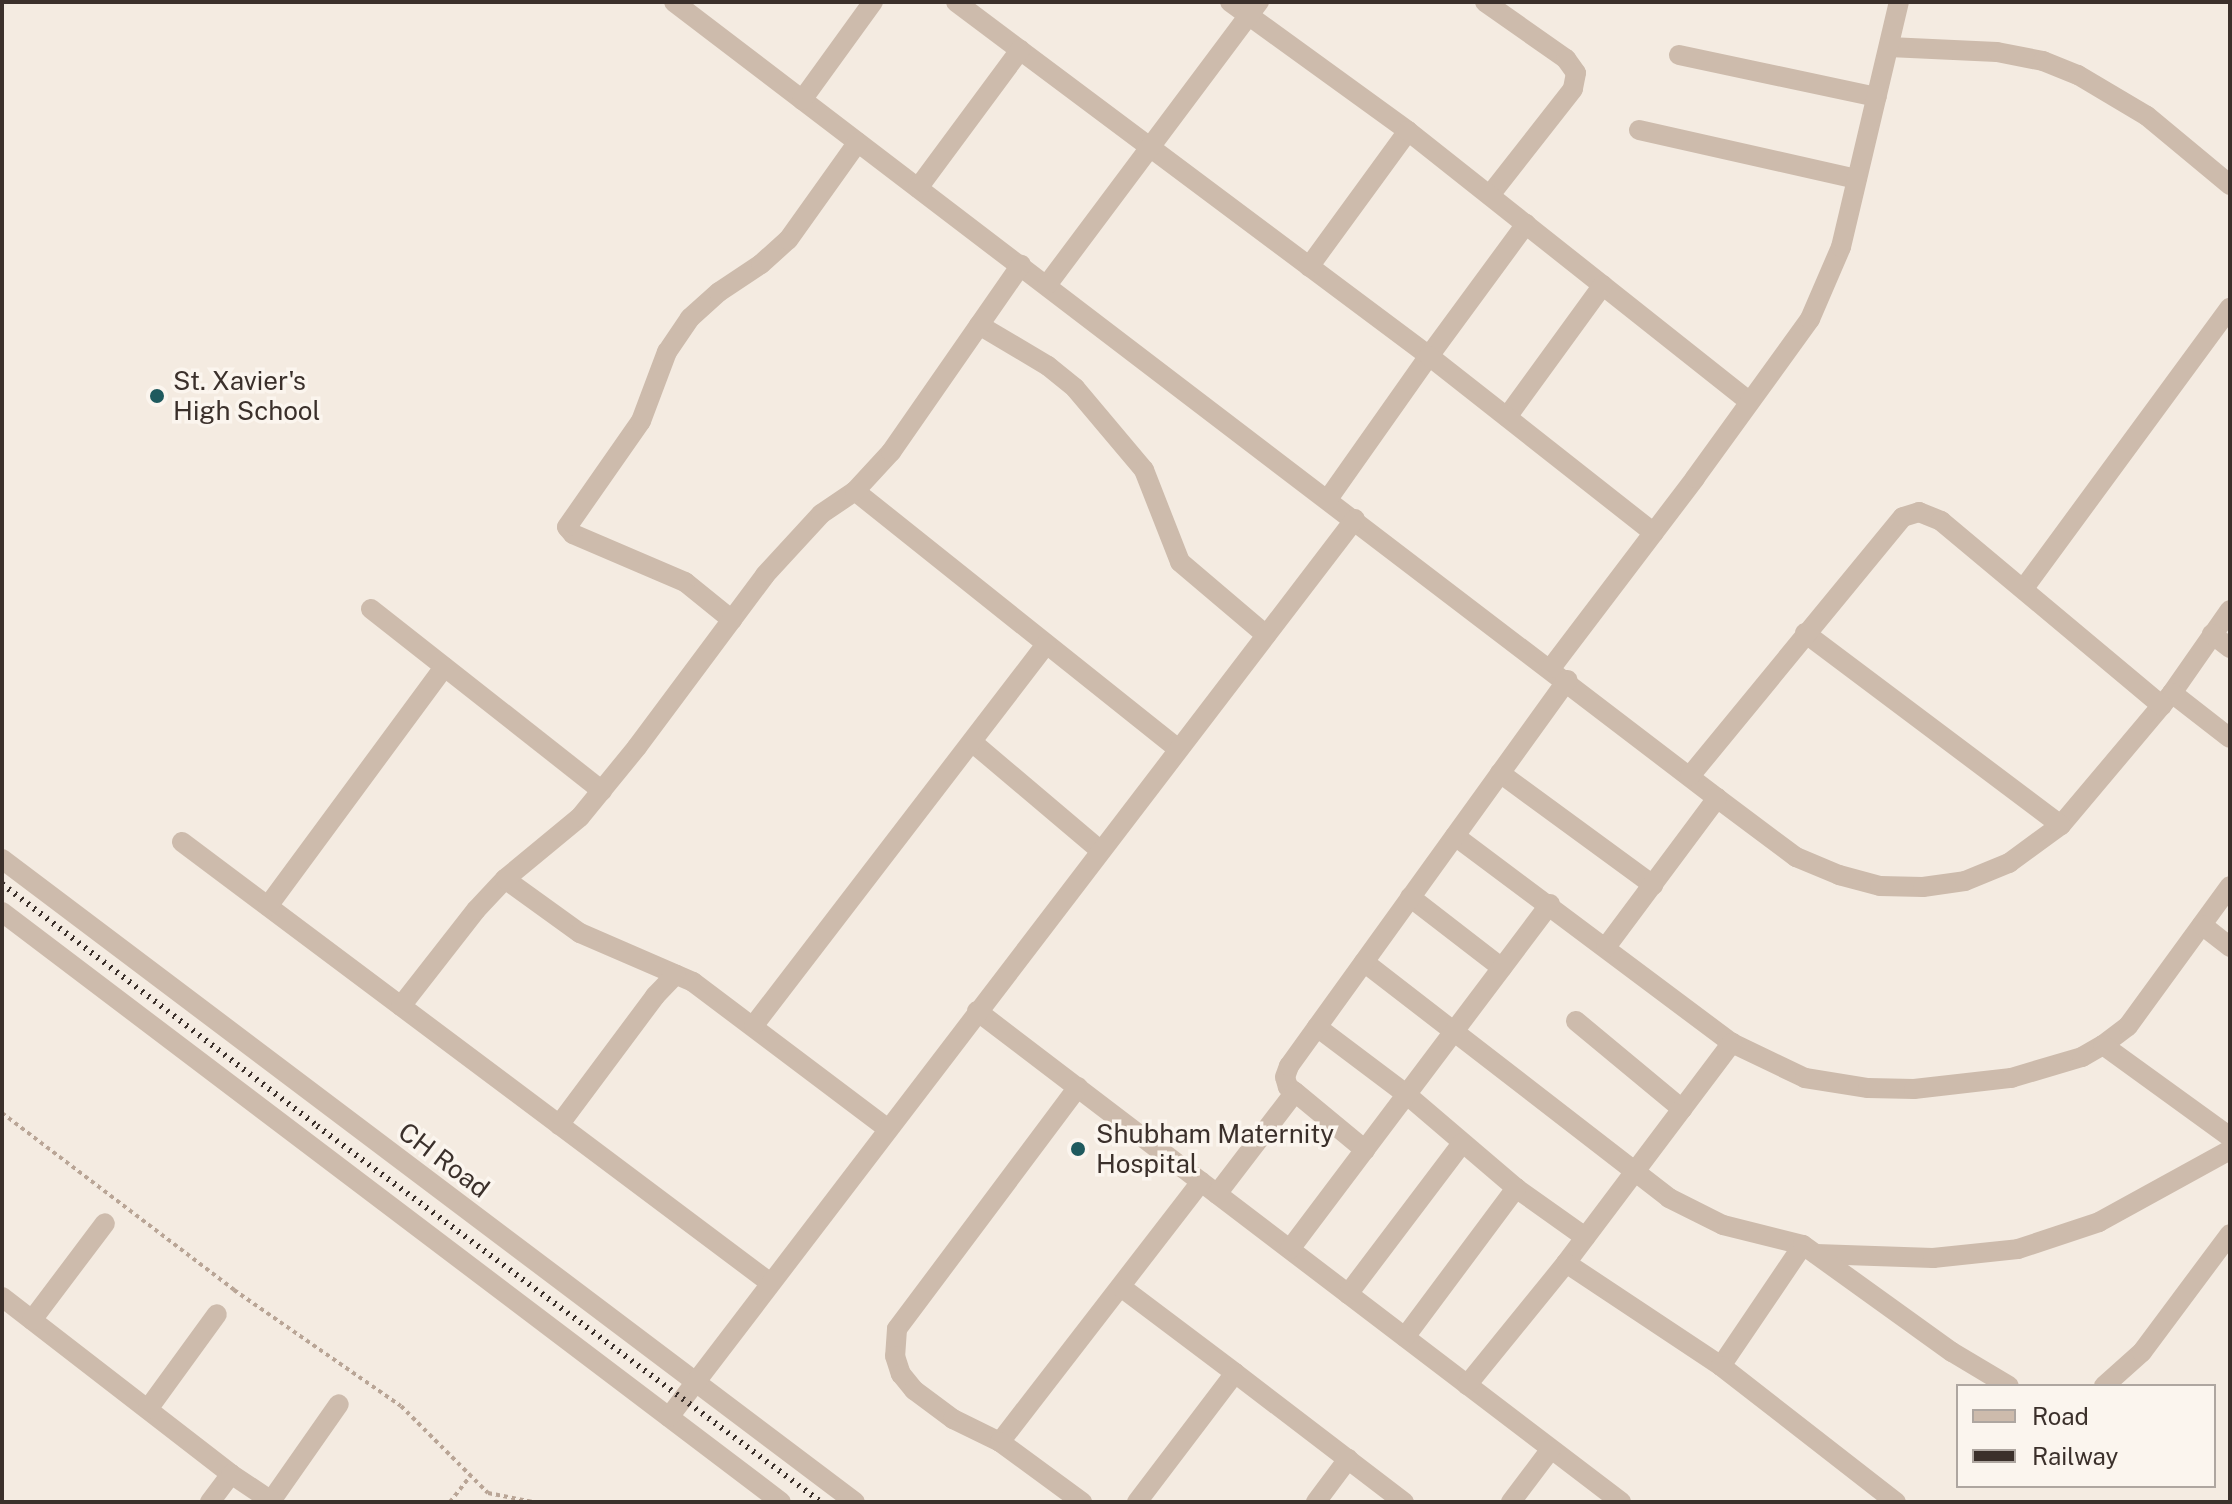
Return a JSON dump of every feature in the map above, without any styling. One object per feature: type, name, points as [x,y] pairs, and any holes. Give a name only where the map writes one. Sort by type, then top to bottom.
[{"type":"street","points":[[674,2],[1559,674],[1717,798],[1796,857],[1839,875],[1880,886],[1923,887],[1965,881],[2009,863],[2061,825],[2167,699],[2230,610]]},
{"type":"street","points":[[802,100],[873,2]]},
{"type":"street","points":[[956,2],[1429,356],[1654,533]]},
{"type":"street","points":[[1230,2],[1254,9],[1750,402]]},
{"type":"street","points":[[1485,2],[1566,59],[1576,73],[1573,89],[1490,195]]},
{"type":"street","points":[[1365,1150],[1288,1087],[1285,1077],[1317,1027],[1500,773],[1559,674],[1654,533],[1810,319],[1841,247],[1899,2]]},
{"type":"street","points":[[1047,285],[1254,9]]},
{"type":"street","points":[[1889,47],[1997,52],[2055,65],[2078,75],[2147,116],[2230,185]]},
{"type":"street","points":[[918,188],[1020,50]]},
{"type":"street","points":[[1679,55],[1877,97]]},
{"type":"street","points":[[1639,130],[1857,179]]},
{"type":"street","points":[[1309,267],[1408,131]]},
{"type":"street","points":[[732,620],[685,582],[659,568],[573,534],[567,527],[641,421],[667,352],[690,318],[788,240],[858,142]]},
{"type":"street","points":[[1328,499],[1526,224]]},
{"type":"street","points":[[401,1006],[476,910],[505,879],[542,852],[580,817],[602,791],[765,575],[821,514],[855,491],[891,452],[1021,265]]},
{"type":"street","points":[[1507,417],[1603,285]]},
{"type":"street","points":[[2024,588],[2230,308]]},
{"type":"street","points":[[979,325],[1075,388],[1144,470],[1180,562],[1266,635]]},
{"type":"street","points":[[855,491],[1178,749]]},
{"type":"street","points":[[1690,776],[1805,633],[1910,513],[1928,514],[1941,521],[2167,699],[2230,738]]},
{"type":"street","points":[[669,1417],[694,1380],[1355,519]]},
{"type":"street","points":[[371,609],[602,791]]},
{"type":"street","points":[[1805,633],[2061,825]]},
{"type":"street","points":[[2212,634],[2230,648]]},
{"type":"street","points":[[754,1025],[1046,644]]},
{"type":"street","points":[[268,906],[444,667]]},
{"type":"street","points":[[972,742],[1100,850]]},
{"type":"street","points":[[1500,773],[1653,885]]},
{"type":"street","points":[[1606,947],[1717,798]]},
{"type":"street","points":[[1455,836],[1732,1043],[1805,1078],[1868,1088],[1914,1089],[2011,1078],[2082,1057],[2128,1026],[2230,886]]},
{"type":"street","points":[[182,842],[769,1282]]},
{"type":"street","name":"CH Road","points":[[2,859],[694,1380],[844,1499]]},
{"type":"street","points":[[505,879],[580,933],[693,982],[887,1128]]},
{"type":"street","points":[[1410,897],[1502,968]]},
{"type":"street","points":[[1290,1249],[1550,904]]},
{"type":"street","points":[[2,912],[781,1502]]},
{"type":"street","points":[[2202,925],[2230,947]]},
{"type":"street","points":[[1364,962],[1669,1198],[1723,1225],[1763,1232],[1809,1249],[1952,1352],[2006,1384]]},
{"type":"street","points":[[559,1125],[655,996],[676,974]]},
{"type":"street","points":[[977,1011],[1621,1502]]},
{"type":"street","points":[[1576,1021],[1682,1109]]},
{"type":"street","points":[[1317,1027],[1406,1094],[1516,1188],[1585,1237]]},
{"type":"street","points":[[1467,1385],[1566,1263],[1732,1043]]},
{"type":"street","points":[[2103,1045],[2230,1137]]},
{"type":"street","points":[[1078,1087],[897,1329],[898,1365],[914,1390],[953,1419],[1000,1442],[1082,1502]]},
{"type":"street","points":[[1000,1442],[1121,1287],[1295,1092]]},
{"type":"street","points":[[1348,1294],[1462,1143]]},
{"type":"street","points":[[1809,1249],[1933,1258],[2018,1249],[2099,1222],[2230,1150]]},
{"type":"street","points":[[1405,1337],[1516,1188]]},
{"type":"street","points":[[32,1320],[105,1223]]},
{"type":"street","points":[[2106,1384],[2142,1352],[2230,1234]]},
{"type":"street","points":[[1721,1366],[1809,1249]]},
{"type":"street","points":[[1566,1263],[1721,1366],[1896,1502]]},
{"type":"street","points":[[1121,1287],[1404,1502]]},
{"type":"street","points":[[2,1297],[231,1474],[272,1501],[339,1404]]},
{"type":"street","points":[[148,1409],[217,1314]]},
{"type":"street","points":[[1137,1502],[1235,1373]]},
{"type":"street","points":[[1511,1502],[1551,1449]]},
{"type":"street","points":[[1316,1502],[1348,1459]]},
{"type":"street","points":[[210,1502],[231,1474]]},
{"type":"path","points":[[2,1113],[234,1290],[401,1406],[488,1493],[533,1502]]},
{"type":"path","points":[[450,1502],[470,1476]]},
{"type":"railway","points":[[2,884],[317,1126],[821,1502]]},
{"type":"place","name":"St. Xavier's High School","points":[[157,396]]},
{"type":"place","name":"Shubham Maternity Hospital","points":[[1078,1149]]}]
